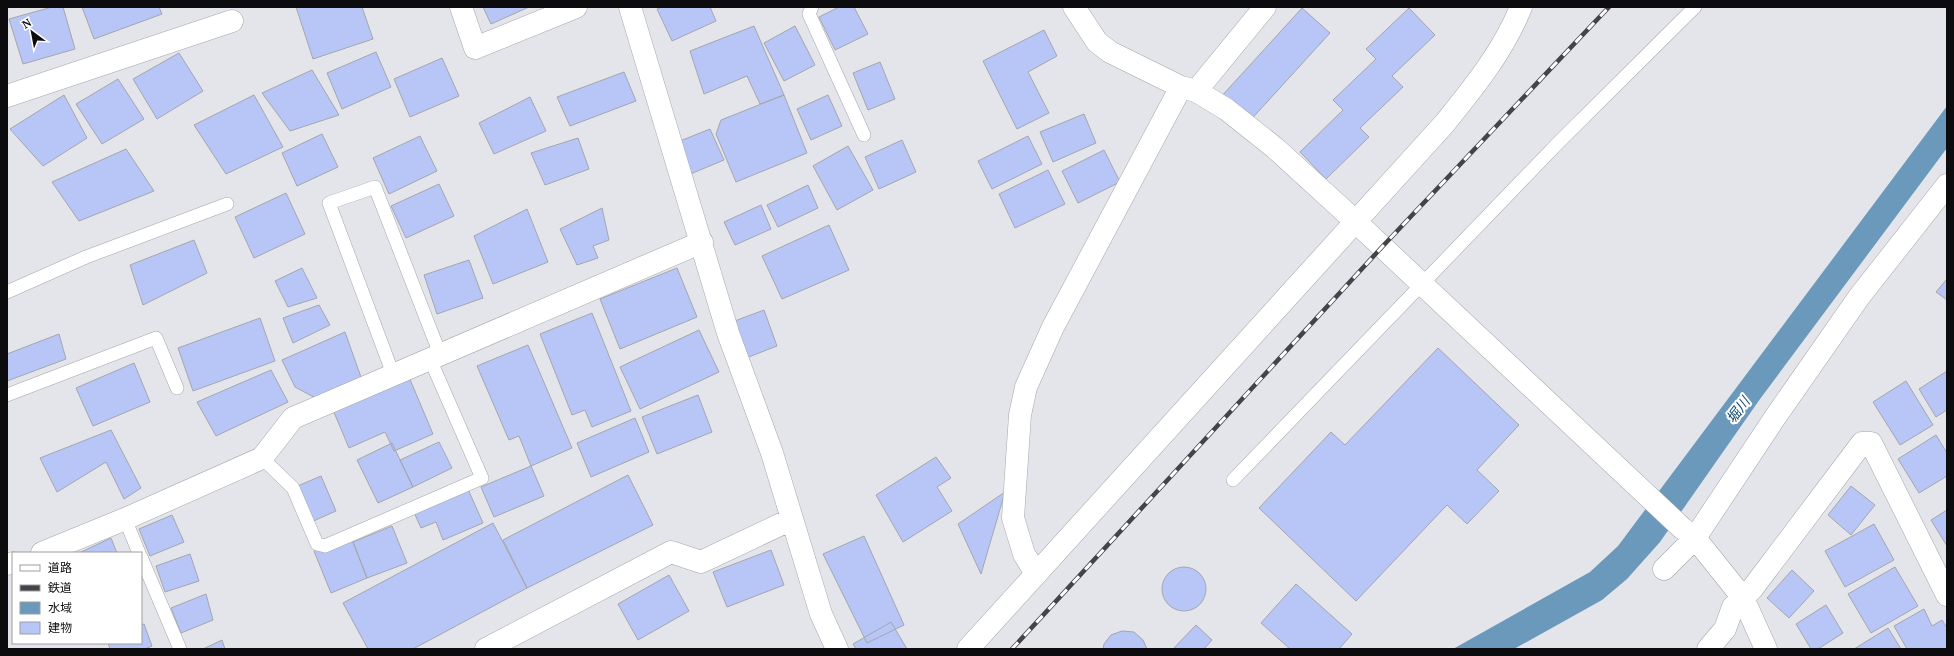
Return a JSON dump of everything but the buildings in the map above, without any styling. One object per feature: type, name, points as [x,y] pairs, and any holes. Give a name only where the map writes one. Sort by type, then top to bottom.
[{"type":"street","points":[[461,7],[475,48],[576,7]]},
{"type":"street","points":[[630,7],[702,242],[728,333],[772,453],[821,614],[837,649]]},
{"type":"street","points":[[1074,7],[1097,42],[1110,52],[1226,109],[1269,144],[1356,222],[1689,533],[1743,598],[1766,649]]},
{"type":"street","points":[[1036,574],[1024,554],[1013,518],[1020,415],[1026,386],[1053,327],[1188,89],[1265,7]]},
{"type":"street","points":[[968,649],[1445,123],[1483,76],[1516,21],[1521,7]]},
{"type":"street","points":[[7,96],[232,21]]},
{"type":"street","points":[[1664,569],[1776,416],[1859,297],[1947,185]]},
{"type":"street","points":[[44,552],[125,519],[262,458],[293,418],[702,242]]},
{"type":"street","points":[[1708,649],[1725,629],[1733,607],[1752,589],[1862,443],[1871,443],[1947,596]]},
{"type":"street","points":[[486,649],[671,552],[701,562],[792,519]]},
{"type":"lane","points":[[812,7],[809,14],[864,135]]},
{"type":"lane","points":[[1233,480],[1558,143],[1695,7]]},
{"type":"lane","points":[[262,458],[293,488],[317,544],[325,546],[482,478],[435,356],[375,187],[329,203],[393,374]]},
{"type":"lane","points":[[7,292],[86,257],[227,204]]},
{"type":"lane","points":[[7,395],[156,338],[177,388]]},
{"type":"lane","points":[[125,519],[139,552]]},
{"type":"lane","points":[[142,559],[180,649]]},
{"type":"water","name":"堀川","points":[[1947,106],[1947,148],[1760,399],[1660,542],[1627,579],[1602,600],[1514,649],[1453,649],[1590,572],[1618,546]]},
{"type":"railway","points":[[1012,649],[1382,247],[1609,7]]}]
